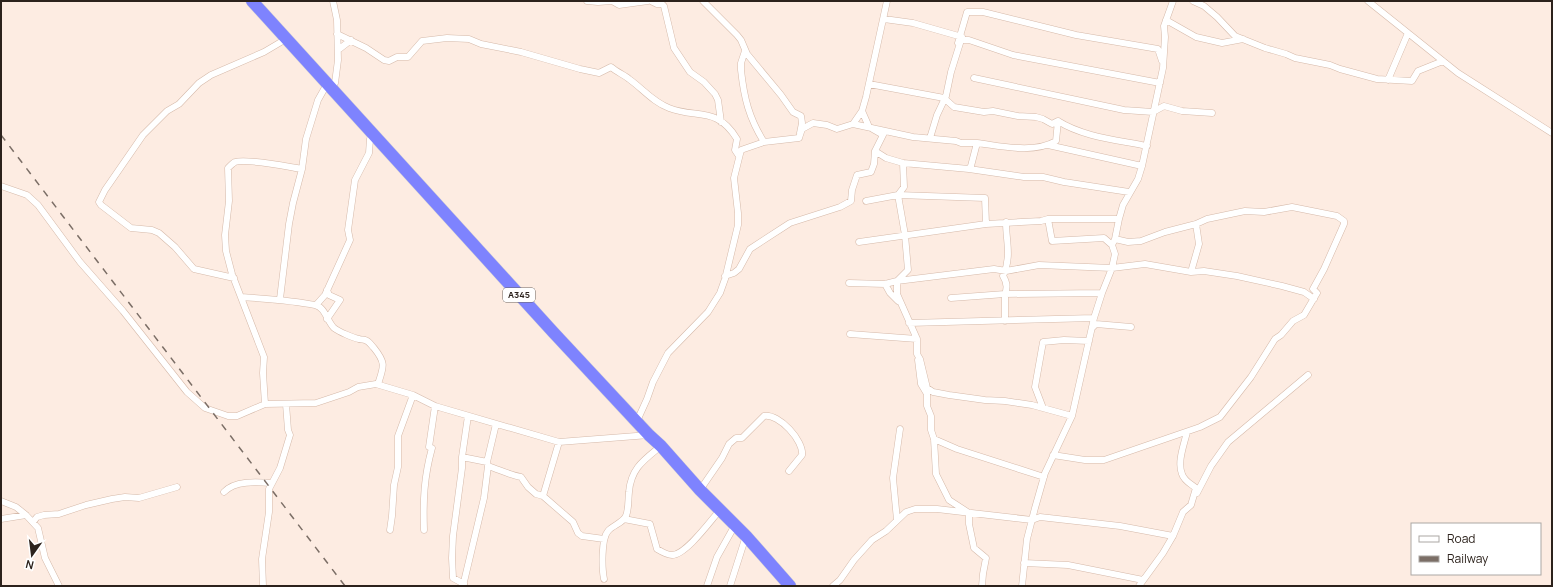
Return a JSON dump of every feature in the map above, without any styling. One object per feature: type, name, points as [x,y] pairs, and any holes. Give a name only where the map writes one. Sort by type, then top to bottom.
[{"type":"highway","name":"A345","points":[[252,1],[636,422],[661,446],[700,490],[746,536],[790,586]]},
{"type":"street","points":[[280,299],[290,217],[302,169],[306,139],[318,100],[329,86],[335,83],[338,50],[337,20],[333,1]]},
{"type":"street","points":[[587,1],[612,1],[619,5],[649,1],[662,4],[664,6],[674,48],[690,72],[704,82],[715,94],[718,100],[721,122]]},
{"type":"street","points":[[703,1],[737,35],[741,40],[745,51],[793,112],[801,116],[802,122],[799,138]]},
{"type":"street","points":[[853,124],[862,111],[887,1]]},
{"type":"street","points":[[1112,245],[1123,206],[1138,179],[1147,146],[1163,64],[1165,37],[1164,26],[1173,1]]},
{"type":"street","points":[[1193,1],[1204,6],[1235,36],[1295,58],[1330,65],[1377,79],[1412,81],[1418,71],[1443,61]]},
{"type":"street","points":[[1368,1],[1458,73],[1552,133]]},
{"type":"street","points":[[930,138],[944,98],[967,12],[983,12],[1076,35],[1158,49],[1163,64]]},
{"type":"street","points":[[884,19],[913,23],[979,42]]},
{"type":"street","points":[[1166,20],[1196,37],[1222,43],[1243,39]]},
{"type":"street","points":[[1388,80],[1408,33]]},
{"type":"street","points":[[337,34],[351,40],[388,61],[397,57],[408,57],[422,41],[447,38],[469,39],[481,44],[522,52],[599,73],[611,67],[619,74],[628,78],[655,101],[670,109],[709,116],[721,122],[733,132],[737,139],[734,150],[739,156]]},
{"type":"street","points":[[234,278],[194,269],[175,247],[159,233],[152,230],[131,228],[101,206],[99,202],[105,190],[143,135],[167,112],[179,104],[199,83],[211,75],[264,52],[286,39]]},
{"type":"street","points":[[338,50],[351,40]]},
{"type":"street","points":[[952,68],[961,40],[969,40],[1013,55],[1160,83]]},
{"type":"street","points":[[745,51],[741,63],[741,70],[748,111],[764,142]]},
{"type":"street","points":[[974,78],[1124,110],[1153,112],[1164,106],[1182,111],[1212,114]]},
{"type":"street","points":[[869,84],[944,98],[954,107],[984,112],[993,111],[1018,116],[1036,116],[1052,124],[1058,121]]},
{"type":"street","points":[[725,276],[734,273],[739,269],[750,248],[790,223],[840,207],[851,201],[852,190],[857,175],[872,172],[875,151],[883,135],[869,127],[862,111]]},
{"type":"street","points":[[1048,146],[1056,141],[1058,121]]},
{"type":"street","points":[[1058,121],[1070,129],[1147,146]]},
{"type":"street","points":[[799,138],[802,129],[813,123],[827,125],[837,129],[853,124],[913,137],[956,141],[961,143],[977,143],[1022,148],[1048,146],[1142,166]]},
{"type":"street","points":[[316,305],[325,295],[342,261],[350,240],[348,230],[355,180],[369,153],[370,139],[373,133]]},
{"type":"street","points":[[636,422],[653,382],[668,353],[708,312],[720,293],[738,225],[734,178],[741,150],[764,142],[799,138]]},
{"type":"street","points":[[969,169],[977,143]]},
{"type":"street","points":[[875,151],[880,155],[904,163],[1043,177],[1064,182],[1130,192]]},
{"type":"street","points":[[265,404],[263,373],[264,357],[234,278],[226,251],[225,235],[229,201],[228,168],[235,162],[256,162],[302,169]]},
{"type":"street","points":[[904,163],[904,187],[898,195],[905,235],[908,270],[897,281],[897,294],[917,339],[917,354],[921,384],[928,394],[927,406],[931,416],[931,430],[934,439],[936,474],[949,500],[969,514]]},
{"type":"street","points":[[1,186],[26,195],[38,205],[80,262],[123,311],[187,392],[205,408],[228,416],[237,416],[265,404],[316,403],[349,392],[358,387],[378,384],[413,395],[435,406],[559,442],[649,435]]},
{"type":"street","points":[[866,200],[898,195],[985,198],[986,224]]},
{"type":"street","points":[[1053,455],[1085,460],[1104,460],[1187,432],[1220,417],[1251,377],[1275,339],[1281,335],[1293,321],[1304,315],[1317,293],[1313,289],[1324,270],[1344,221],[1342,218],[1337,216],[1292,207],[1264,212],[1245,211],[1207,219],[1196,224],[1164,232],[1141,241],[1128,242],[1115,238]]},
{"type":"street","points":[[859,242],[1006,222],[1040,221],[1048,219],[1119,219]]},
{"type":"street","points":[[1022,586],[1027,539],[1044,477],[1072,416],[1094,318],[1112,268],[1115,254],[1112,245],[1104,238],[1052,241],[1048,219]]},
{"type":"street","points":[[1004,321],[1007,282],[1004,276],[1009,256],[1006,237],[1006,222]]},
{"type":"street","points":[[1191,272],[1198,244],[1196,224]]},
{"type":"street","points":[[849,283],[885,284],[897,281],[994,269],[1006,271],[1038,265],[1112,268],[1145,264],[1191,272],[1204,271],[1282,286],[1304,292],[1314,299]]},
{"type":"street","points":[[885,284],[890,293],[904,307]]},
{"type":"street","points":[[327,290],[329,295],[340,300],[328,320]]},
{"type":"street","points":[[951,298],[1005,294],[1102,293]]},
{"type":"street","points":[[242,297],[280,299],[316,305],[322,308],[334,328],[344,334],[370,342],[379,354],[383,364],[378,384]]},
{"type":"street","points":[[909,323],[1094,318]]},
{"type":"street","points":[[1092,328],[1096,324],[1131,327]]},
{"type":"street","points":[[850,334],[917,339]]},
{"type":"street","points":[[1043,408],[1035,387],[1043,342],[1064,340],[1089,341]]},
{"type":"street","points":[[917,354],[920,359],[927,388],[933,392],[984,400]]},
{"type":"street","points":[[1024,563],[1068,565],[1141,583],[1163,554],[1173,536],[1183,512],[1191,505],[1211,466],[1228,442],[1308,375]]},
{"type":"street","points":[[928,394],[1019,402],[1072,416]]},
{"type":"street","points":[[390,530],[394,485],[398,467],[398,436],[413,395]]},
{"type":"street","points":[[263,586],[262,559],[269,512],[269,489],[280,468],[290,435],[288,430],[286,404]]},
{"type":"street","points":[[424,530],[424,489],[432,448],[429,447],[435,406]]},
{"type":"street","points":[[700,490],[722,458],[729,444],[736,438],[742,438],[764,416],[769,415],[775,417],[783,423],[802,446],[802,455],[789,471]]},
{"type":"street","points":[[468,416],[462,456],[452,558],[453,578],[463,585],[484,498],[488,464],[496,424]]},
{"type":"street","points":[[897,520],[893,478],[900,429]]},
{"type":"street","points":[[1187,432],[1181,459],[1182,474],[1187,481],[1196,488],[1191,505]]},
{"type":"street","points":[[934,439],[1044,477]]},
{"type":"street","points":[[543,496],[559,442]]},
{"type":"street","points":[[604,579],[602,566],[604,539],[607,532],[624,519],[628,508],[629,485],[635,470],[661,446]]},
{"type":"street","points":[[462,456],[488,464],[510,475],[521,477],[525,484],[536,494],[543,496],[572,522],[582,536],[604,539]]},
{"type":"street","points":[[224,492],[227,489],[246,483],[272,483]]},
{"type":"street","points":[[33,522],[37,517],[44,515],[59,514],[86,505],[112,499],[125,497],[139,498],[177,487]]},
{"type":"street","points":[[1,501],[16,507],[38,528],[45,558],[59,586]]},
{"type":"street","points":[[833,586],[840,580],[854,560],[872,540],[886,531],[906,512],[915,509],[922,508],[969,514],[999,515],[1032,520],[1040,517],[1120,526],[1173,536]]},
{"type":"street","points":[[624,519],[650,524],[658,549],[664,553],[672,555],[683,551],[720,510]]},
{"type":"street","points":[[969,514],[969,524],[974,548],[986,558],[982,574],[982,586]]},
{"type":"street","points":[[1,519],[26,515]]},
{"type":"street","points":[[706,586],[717,557],[735,525]]},
{"type":"street","points":[[730,586],[746,536]]},
{"type":"railway","points":[[1,135],[345,586]]}]
